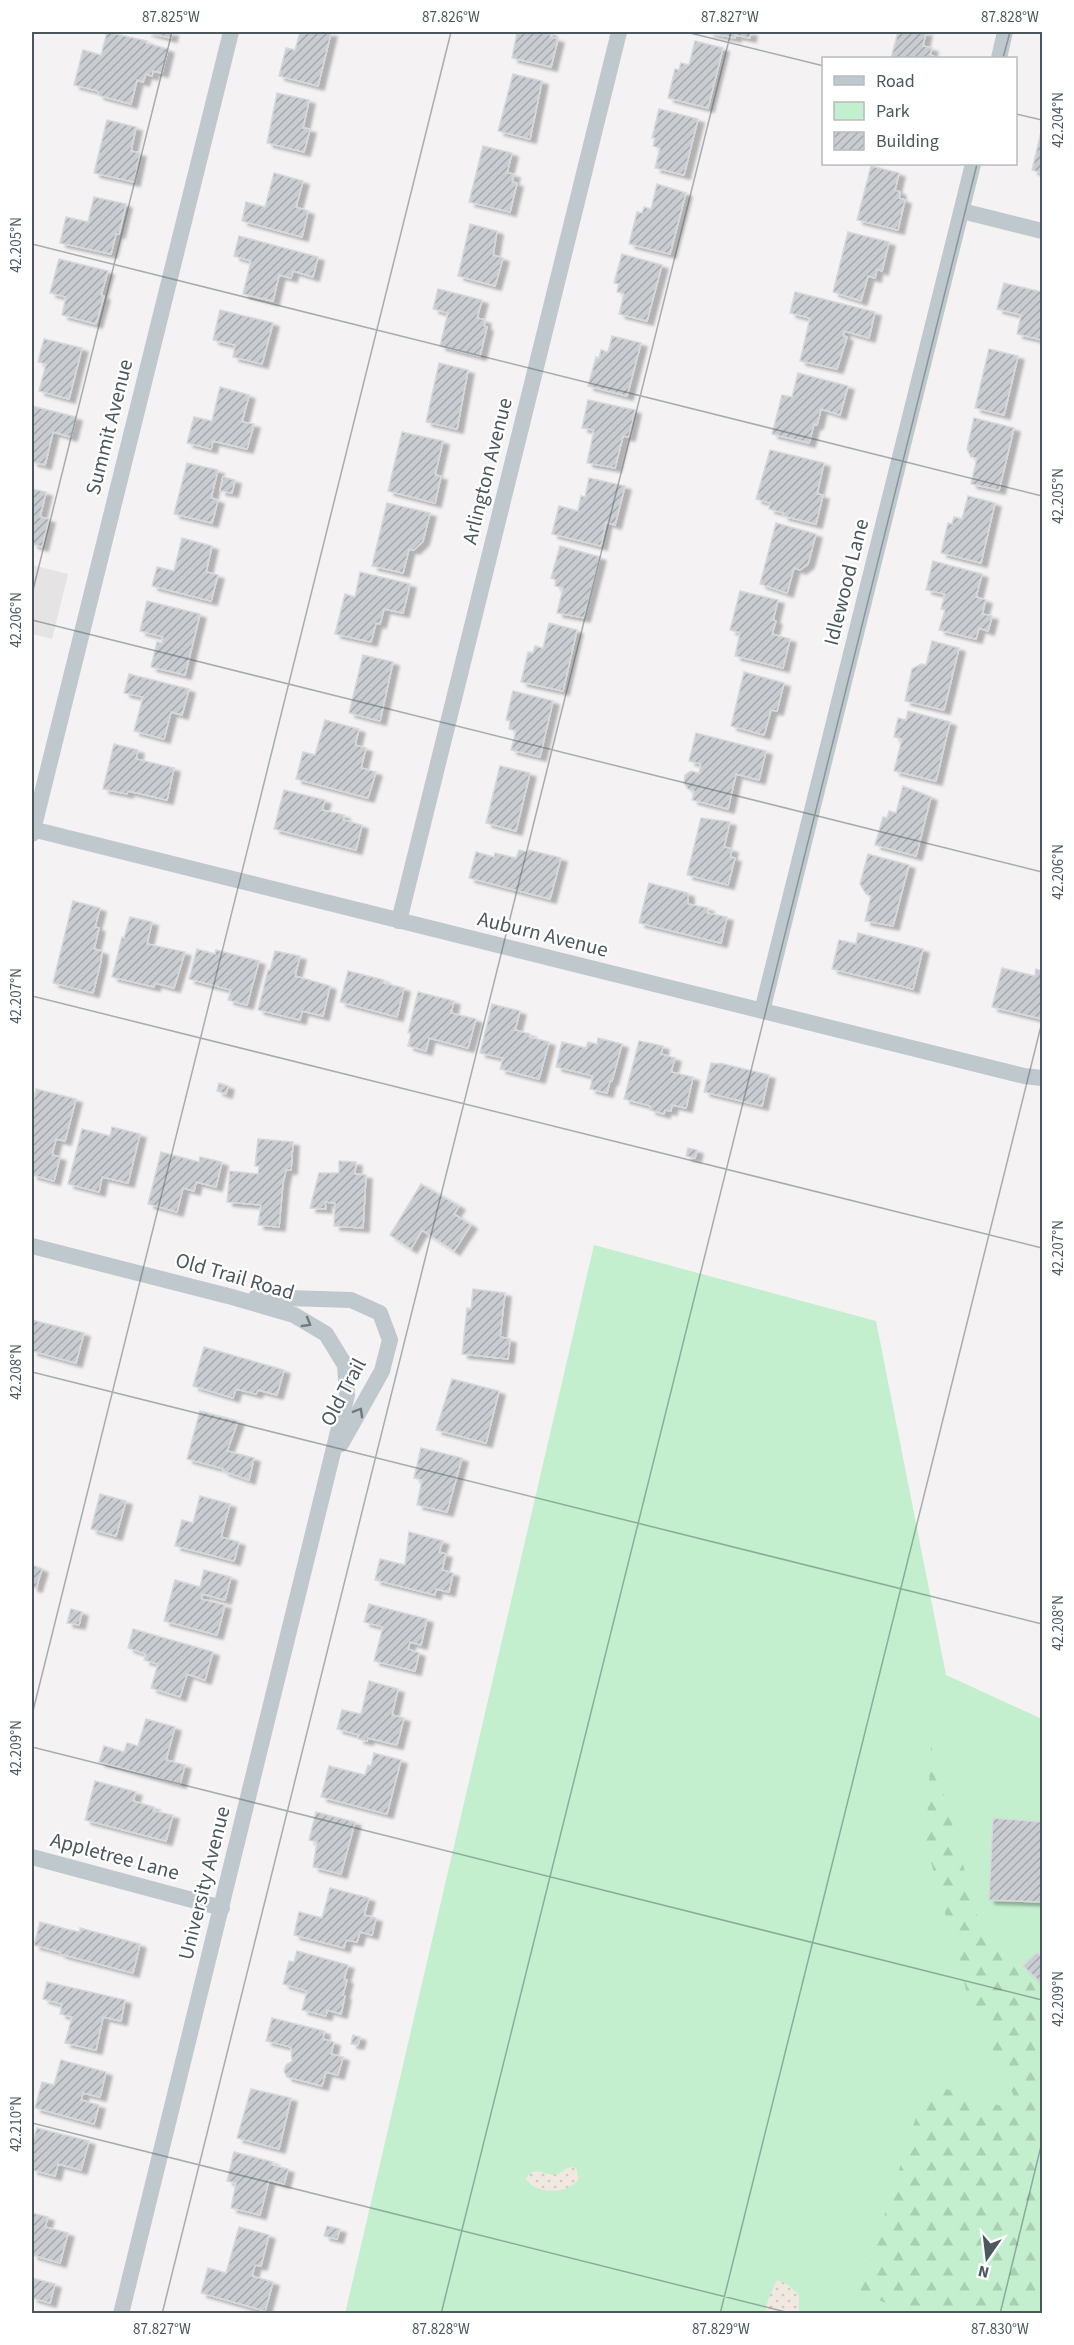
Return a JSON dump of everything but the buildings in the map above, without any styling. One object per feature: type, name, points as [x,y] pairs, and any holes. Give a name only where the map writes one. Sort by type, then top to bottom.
[{"type":"street","name":"Summit Avenue","points":[[32,830],[231,32]]},
{"type":"street","name":"Arlington Avenue","points":[[399,921],[619,32]]},
{"type":"street","points":[[999,57],[1005,32]]},
{"type":"street","name":"Idlewood Lane","points":[[762,1011],[973,165]]},
{"type":"street","points":[[962,211],[1042,231]]},
{"type":"street","name":"Auburn Avenue","points":[[32,830],[1024,1076],[1042,1078]]},
{"type":"street","name":"Old Trail Road","points":[[32,1246],[232,1296],[294,1315],[326,1334],[345,1365],[347,1395],[330,1462]]},
{"type":"street","name":"Old Trail","points":[[232,1296],[351,1300],[380,1313],[390,1340],[382,1371],[330,1462]]},
{"type":"street","name":"University Avenue","points":[[121,2313],[330,1462]]},
{"type":"street","name":"Appletree Lane","points":[[32,1857],[222,1908]]},
{"type":"shaded area","points":[[32,565],[68,574],[52,639],[32,634]]},
{"type":"green space","points":[[594,1245],[876,1321],[946,1675],[1042,1719],[1042,2313],[345,2314]]},
{"type":"green space","points":[[931,1746],[982,1934],[1042,1990],[1042,2313],[917,2313],[859,2294],[927,2083],[1021,2112],[967,1993],[926,1844]]},
{"type":"sand","points":[[571,2167],[576,2168],[579,2178],[576,2183],[565,2189],[551,2191],[538,2189],[526,2179],[529,2174],[536,2171],[557,2174]]},
{"type":"sand","points":[[777,2280],[787,2284],[799,2295],[799,2313],[765,2313]]}]
